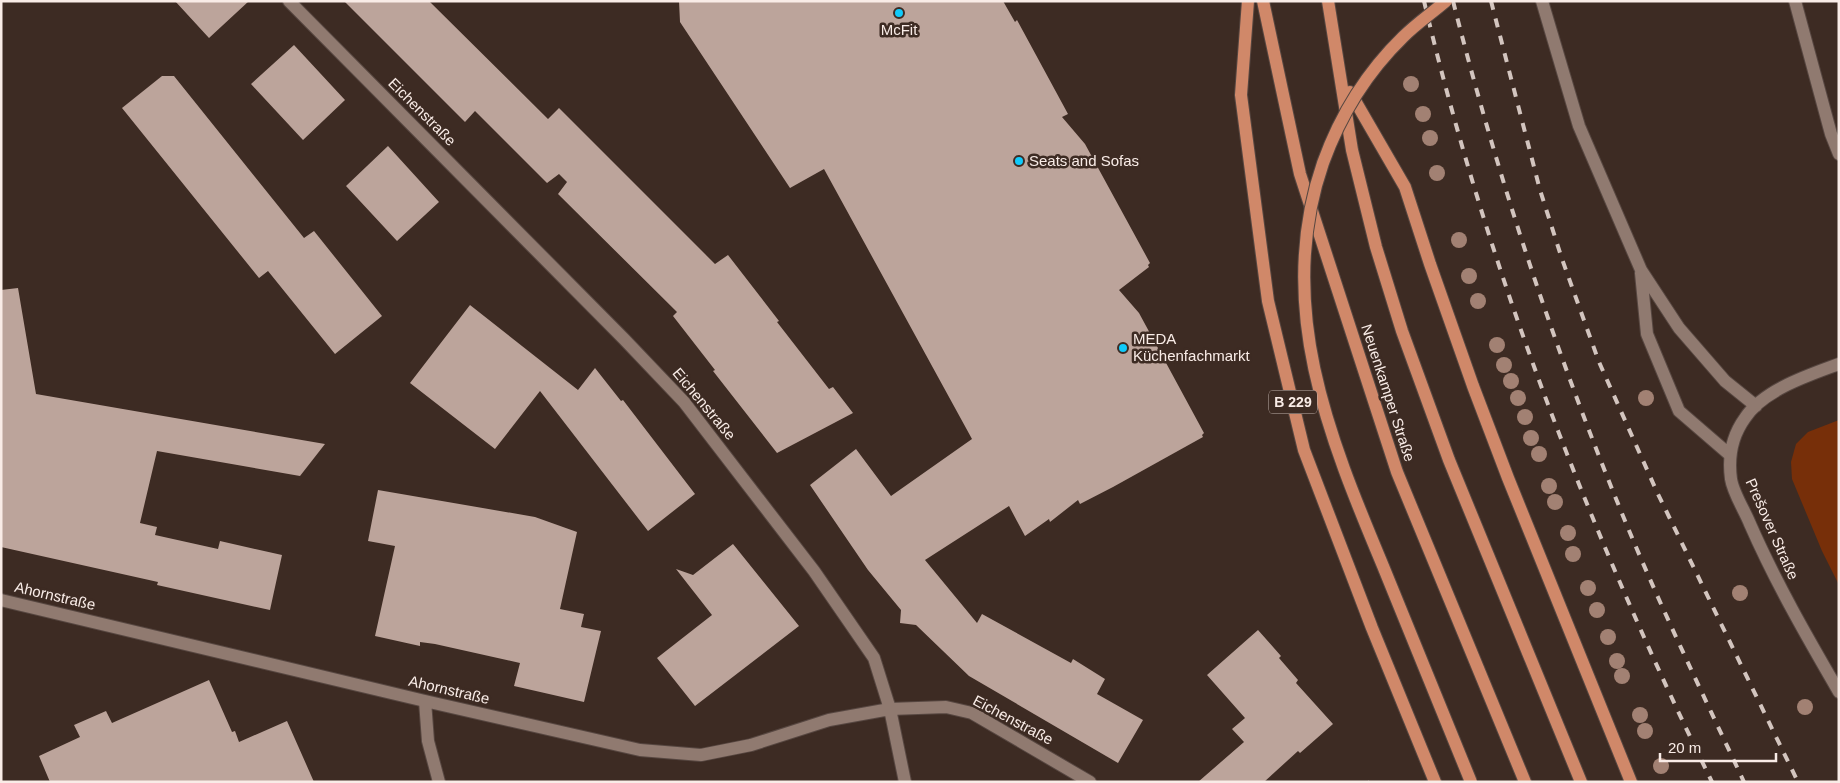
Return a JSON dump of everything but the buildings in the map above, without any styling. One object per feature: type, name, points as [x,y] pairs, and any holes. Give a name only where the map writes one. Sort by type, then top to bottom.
[{"type":"main road","name":"B 229","points":[[1248,1],[1241,95],[1268,301],[1304,450],[1372,628],[1435,782]]},
{"type":"main road","name":"Neuenkamper Straße","points":[[1263,1],[1300,174],[1397,472],[1525,782]]},
{"type":"main road","points":[[1328,1],[1352,150],[1376,247],[1402,330],[1449,460],[1581,782]]},
{"type":"main road","points":[[1446,1],[1393,47],[1354,98],[1343,117],[1332,140],[1316,184],[1306,232],[1303,280],[1305,314],[1312,356],[1323,406],[1338,454],[1471,782]]},
{"type":"main road","points":[[1340,75],[1405,187],[1445,309],[1487,423],[1631,782]]},
{"type":"street","name":"Eichenstraße","points":[[289,1],[684,402],[814,571],[852,624],[874,658],[890,709],[946,706],[972,713],[1090,782]]},
{"type":"street","points":[[1542,1],[1579,126],[1641,270],[1679,328],[1725,381],[1756,406]]},
{"type":"street","points":[[1795,1],[1831,134],[1839,154]]},
{"type":"street","points":[[1641,270],[1647,334],[1678,411],[1730,455]]},
{"type":"street","name":"Prešover Straße","points":[[1839,364],[1793,382],[1768,396],[1756,406],[1738,428],[1730,455],[1731,480],[1766,559],[1790,608],[1839,692]]},
{"type":"street","name":"Ahornstraße","points":[[1,600],[640,750],[701,755],[752,745],[830,720],[890,709]]},
{"type":"street","points":[[425,701],[428,741],[440,782]]},
{"type":"street","points":[[890,709],[905,782]]},
{"type":"shaded area","points":[[1839,420],[1839,585],[1822,551],[1792,479],[1791,462],[1796,444],[1808,432]]},
{"type":"railway","points":[[1424,1],[1450,102],[1479,202],[1511,302],[1546,400],[1584,497],[1625,593],[1667,688],[1712,782]]},
{"type":"railway","points":[[1453,1],[1488,131],[1528,259],[1572,386],[1635,545],[1744,782]]},
{"type":"railway","points":[[1491,1],[1540,190],[1562,259],[1599,362],[1657,492],[1798,782]]},
{"type":"place","name":"McFit","points":[[899,13]]},
{"type":"place","name":"Seats and Sofas","points":[[1019,161]]},
{"type":"place","name":"MEDA Küchenfachmarkt","points":[[1123,348]]}]
